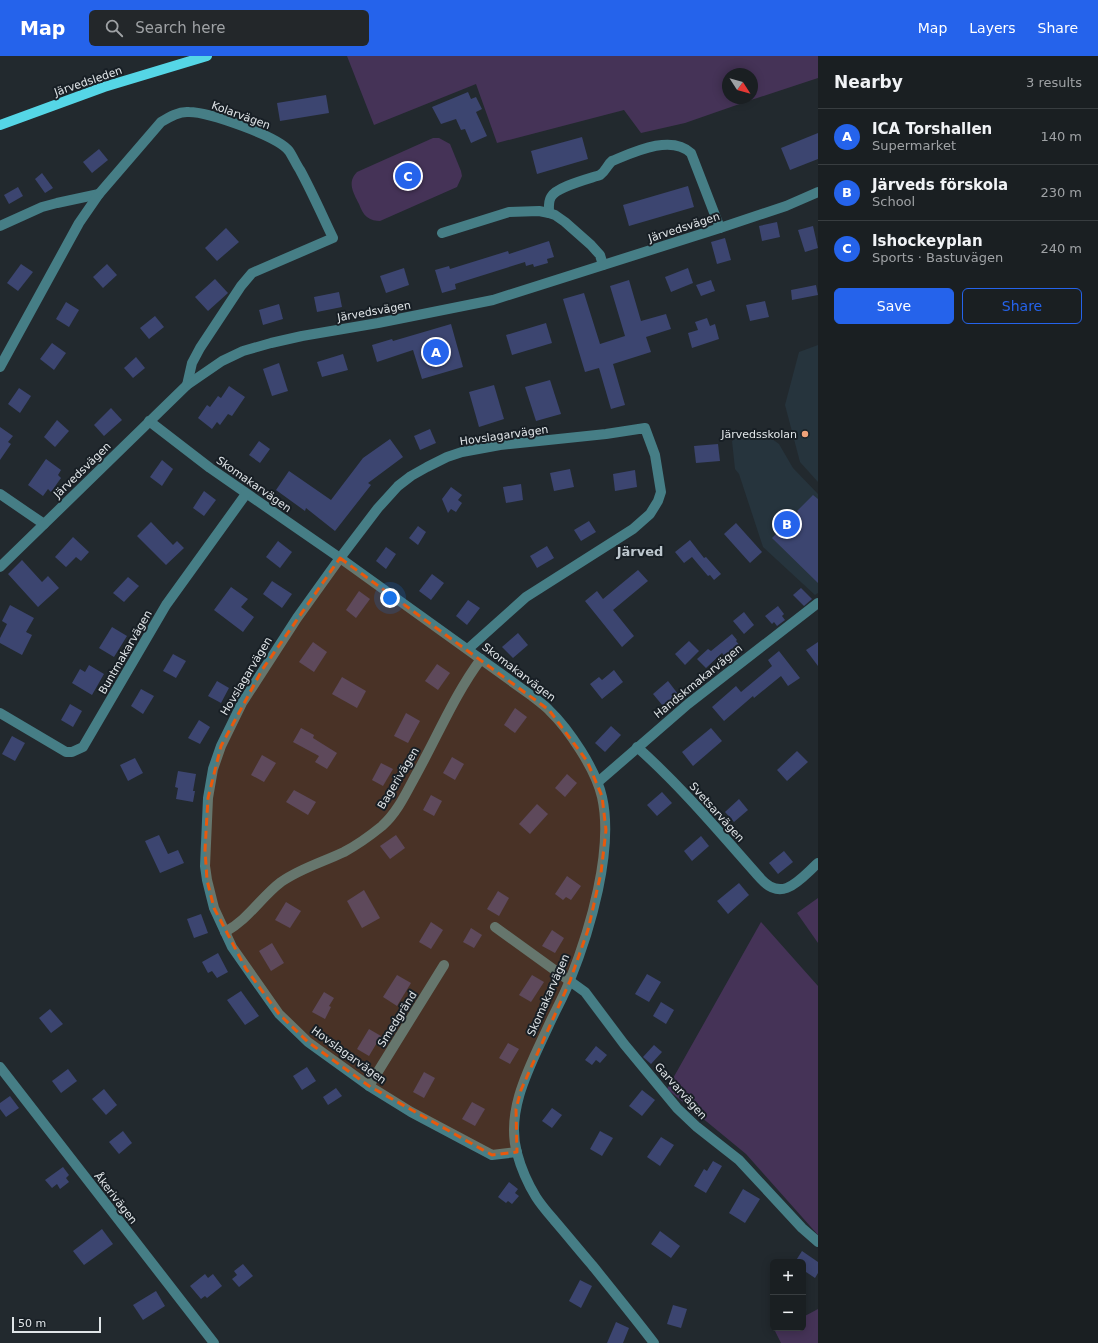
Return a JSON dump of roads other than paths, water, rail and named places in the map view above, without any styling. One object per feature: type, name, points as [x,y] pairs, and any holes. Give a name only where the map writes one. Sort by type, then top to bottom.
[{"type":"main road","name":"Järvedsleden","points":[[0,126],[104,87],[207,56]]},
{"type":"street","name":"Kolarvägen","points":[[0,367],[79,223],[99,194],[161,122],[169,116],[181,112],[199,113],[240,126],[275,140],[289,150],[309,187],[333,238],[252,273],[241,286],[200,348],[192,363],[187,385]]},
{"type":"street","points":[[548,213],[551,196],[557,190],[600,175],[604,172],[609,163],[618,158],[647,148],[672,144],[686,148],[691,153],[720,228]]},
{"type":"street","name":"Järvedsvägen","points":[[0,567],[187,385],[222,361],[243,351],[302,336],[378,324],[493,300],[720,228],[786,206],[818,192]]},
{"type":"street","points":[[0,226],[42,207],[57,202],[99,194]]},
{"type":"street","points":[[442,234],[509,212],[539,211],[555,215],[565,222],[591,244],[600,255],[603,265]]},
{"type":"street","name":"Skomakarvägen","points":[[149,421],[246,494],[340,558],[532,696],[549,710],[562,724],[587,761],[598,782],[605,814],[606,830],[601,873],[588,930],[570,980],[526,1074],[521,1090],[516,1109],[515,1128],[517,1152],[526,1177],[536,1198],[623,1302],[654,1343]]},
{"type":"street","name":"Hovslagarvägen","points":[[468,649],[526,597],[633,529],[650,514],[658,501],[660,492],[655,455],[645,428],[606,434],[500,445],[462,452],[447,457],[411,476],[398,486],[378,508],[340,558],[288,631],[242,703],[221,746],[214,769],[208,798],[205,866],[214,908],[232,947],[279,1014],[308,1042],[369,1086],[412,1112],[492,1155],[517,1152]]},
{"type":"street","points":[[0,494],[44,524]]},
{"type":"street","name":"Buntmakarvägen","points":[[0,713],[66,752],[72,752],[83,747],[166,605],[246,494]]},
{"type":"street","name":"Handskmakarvägen","points":[[598,782],[688,704],[818,603]]},
{"type":"street","name":"Bagerivägen","points":[[225,932],[239,923],[281,882],[302,870],[344,852],[385,822],[397,808],[408,791],[455,700],[481,659]]},
{"type":"street","name":"Svetsarvägen","points":[[637,747],[655,762],[765,884],[772,889],[780,890],[792,886],[818,863]]},
{"type":"street","name":"Garvarvägen","points":[[495,927],[585,992],[624,1044],[676,1108],[697,1127],[739,1160],[802,1228],[818,1242]]},
{"type":"street","name":"Smedgränd","points":[[369,1086],[444,966]]},
{"type":"street","name":"Åkerivägen","points":[[0,1067],[214,1343]]},
{"type":"place","name":"Ishockeyplan","points":[[408,176]]},
{"type":"place","name":"ICA Torshallen","points":[[436,352]]},
{"type":"place","name":"Järvedsskolan","points":[[805,434]]},
{"type":"place","name":"Järveds förskola","points":[[787,524]]},
{"type":"district","name":"Järved","points":[[640,551]]}]
